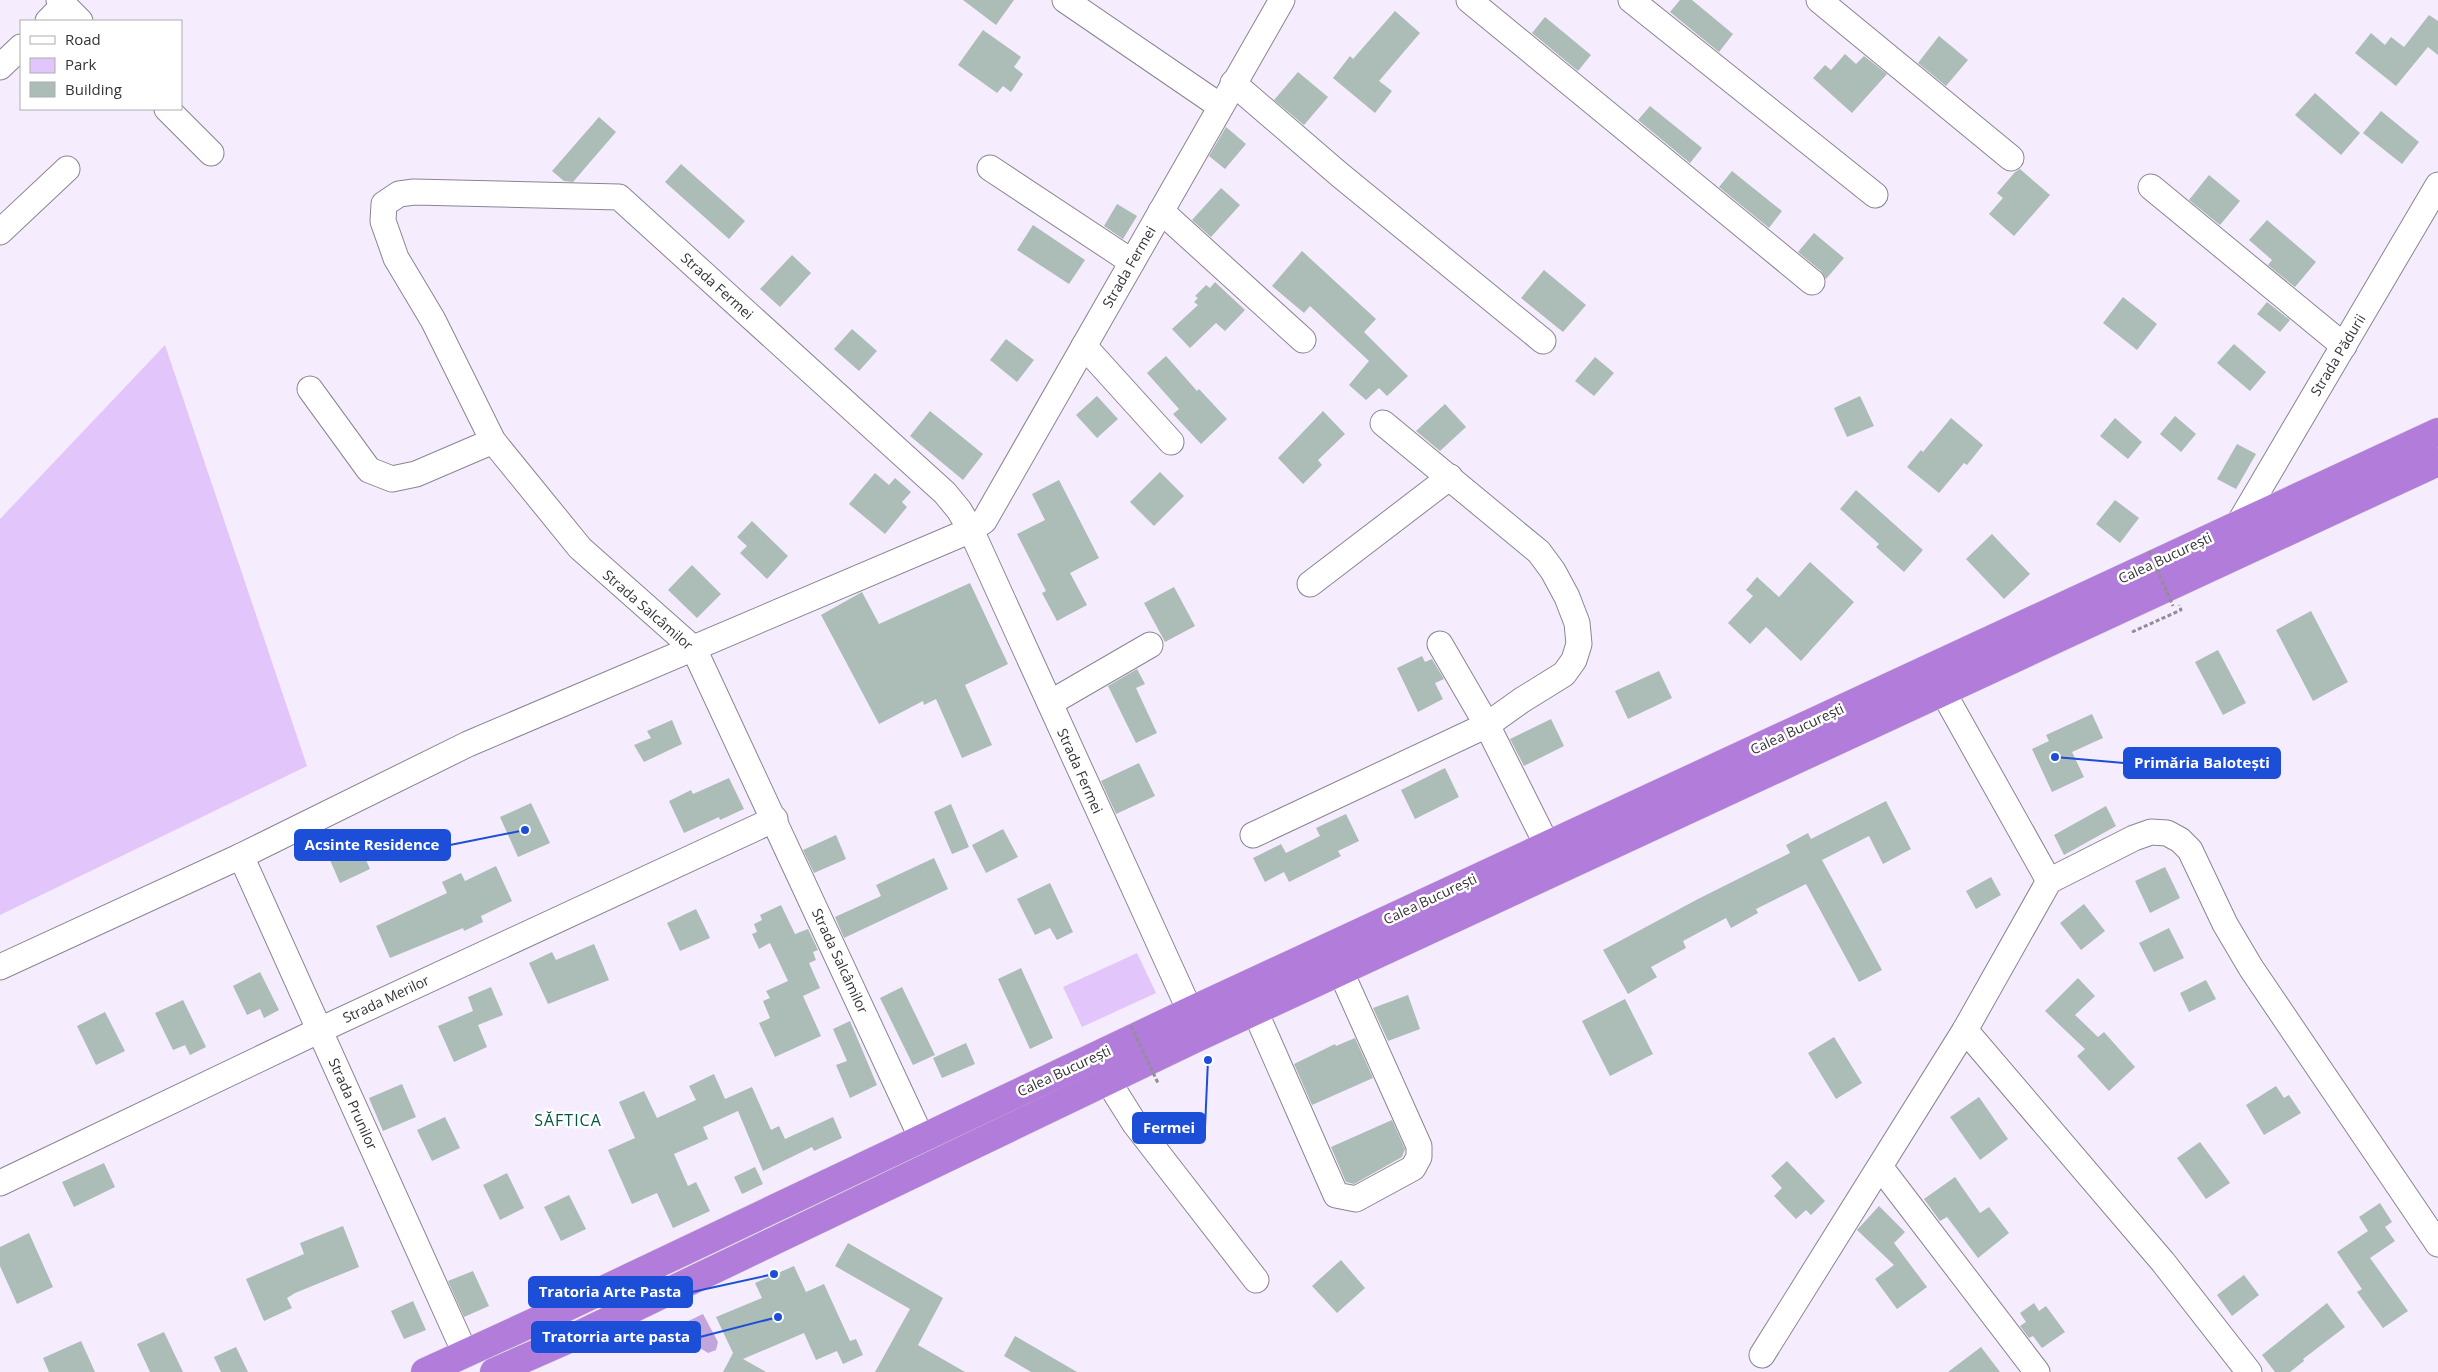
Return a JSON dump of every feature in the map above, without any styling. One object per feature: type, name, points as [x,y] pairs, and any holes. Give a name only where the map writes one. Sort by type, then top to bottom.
[{"type":"highway","name":"Calea București","points":[[425,1372],[1547,845],[2438,432]]},
{"type":"highway","name":"Calea București","points":[[494,1372],[576,1336],[1255,1011],[2438,462]]},
{"type":"street","points":[[1065,0],[1220,106]]},
{"type":"street","name":"Strada Fermei","points":[[971,530],[984,521],[1282,0]]},
{"type":"street","points":[[1469,0],[1812,282]]},
{"type":"street","points":[[1631,0],[1875,195]]},
{"type":"street","points":[[1820,0],[2011,158]]},
{"type":"street","points":[[0,67],[20,48]]},
{"type":"street","points":[[1234,83],[1340,175],[1543,341]]},
{"type":"street","points":[[168,110],[211,153]]},
{"type":"street","points":[[990,168],[1132,262]]},
{"type":"street","points":[[0,232],[67,169]]},
{"type":"street","name":"Strada Pădurii","points":[[2238,525],[2438,185]]},
{"type":"street","points":[[2152,187],[2344,346]]},
{"type":"street","name":"Strada Fermei","points":[[398,194],[414,192],[619,196],[945,493],[959,510],[971,530],[1190,1012]]},
{"type":"street","name":"Strada Salcâmilor","points":[[398,194],[384,204],[383,221],[396,258],[432,320],[493,440],[580,548],[694,648],[775,819],[922,1140]]},
{"type":"street","points":[[1161,211],[1303,340]]},
{"type":"street","points":[[1084,346],[1171,442]]},
{"type":"street","points":[[310,388],[369,470],[392,479],[416,474],[493,440]]},
{"type":"street","points":[[1253,835],[1486,725],[1564,674],[1574,660],[1579,644],[1577,623],[1553,570],[1539,552],[1383,423]]},
{"type":"street","points":[[1310,584],[1450,477]]},
{"type":"street","points":[[0,967],[241,856],[468,744],[971,530]]},
{"type":"street","points":[[1440,644],[1486,725],[1547,845]]},
{"type":"street","points":[[1050,703],[1150,645]]},
{"type":"street","points":[[1943,692],[2049,881]]},
{"type":"street","name":"Strada Merilor","points":[[0,1183],[320,1030],[775,819]]},
{"type":"street","points":[[1762,1355],[1881,1168],[1965,1030],[2049,881],[2134,838],[2150,832],[2167,833],[2180,840],[2190,850],[2225,924],[2251,968],[2438,1244]]},
{"type":"street","name":"Strada Prunilor","points":[[241,856],[465,1353]]},
{"type":"street","points":[[1255,1011],[1336,1195],[1356,1199],[1412,1168],[1418,1157],[1420,1146],[1342,972]]},
{"type":"street","points":[[1965,1030],[2163,1262],[2249,1372]]},
{"type":"street","points":[[1108,1081],[1134,1124],[1256,1280]]},
{"type":"street","points":[[1881,1168],[2037,1372]]},
{"type":"path","points":[[2149,551],[2174,606]]},
{"type":"path","points":[[1131,1026],[1158,1083]]},
{"type":"green space","points":[[165,345],[307,766],[0,915],[0,519]]},
{"type":"green space","points":[[1137,953],[1156,993],[1082,1027],[1063,987]]},
{"type":"shaded area","points":[[703,1314],[718,1342],[716,1350],[708,1353],[681,1336],[684,1323]]},
{"type":"building","points":[[963,0],[1014,0],[996,25]]},
{"type":"building","points":[[1680,0],[1692,0],[1733,34],[1719,52],[1670,12]]},
{"type":"building","points":[[1395,11],[1420,33],[1379,81],[1392,91],[1375,113],[1333,78],[1350,56],[1353,59]]},
{"type":"building","points":[[2429,15],[2438,21],[2438,55],[2428,47],[2396,86],[2355,53],[2371,33],[2385,45],[2391,37],[2404,47]]},
{"type":"building","points":[[1545,17],[1591,55],[1578,71],[1532,33]]},
{"type":"building","points":[[983,30],[1021,57],[1014,67],[1023,74],[1011,92],[1003,86],[997,93],[958,65]]},
{"type":"building","points":[[1939,36],[1968,60],[1946,86],[1918,63]]},
{"type":"building","points":[[1845,54],[1856,64],[1864,56],[1887,74],[1852,113],[1813,78],[1825,65],[1831,70]]},
{"type":"building","points":[[1298,72],[1328,97],[1304,125],[1274,100]]},
{"type":"building","points":[[2315,93],[2360,133],[2341,155],[2295,115]]},
{"type":"building","points":[[1650,106],[1702,148],[1690,163],[1638,120]]},
{"type":"building","points":[[2381,111],[2419,142],[2402,164],[2363,133]]},
{"type":"building","points":[[599,117],[616,132],[573,182],[564,181],[552,171]]},
{"type":"building","points":[[1226,127],[1246,144],[1225,169],[1209,156]]},
{"type":"building","points":[[681,164],[745,221],[729,239],[665,182]]},
{"type":"building","points":[[2020,169],[2050,195],[2014,236],[1989,214],[2003,198],[1997,193],[2015,172]]},
{"type":"building","points":[[1732,171],[1782,211],[1769,228],[1719,187]]},
{"type":"building","points":[[2209,175],[2240,201],[2220,225],[2189,200]]},
{"type":"building","points":[[1221,188],[1240,205],[1211,237],[1192,220]]},
{"type":"building","points":[[1117,204],[1137,216],[1123,239],[1104,226]]},
{"type":"building","points":[[2267,220],[2316,262],[2295,287],[2268,265],[2272,260],[2249,240]]},
{"type":"building","points":[[1033,225],[1085,260],[1069,284],[1017,250]]},
{"type":"building","points":[[1814,233],[1844,258],[1826,279],[1821,271],[1798,252]]},
{"type":"building","points":[[1302,251],[1376,319],[1364,332],[1408,376],[1387,396],[1379,388],[1366,400],[1349,385],[1369,361],[1310,306],[1304,313],[1272,286]]},
{"type":"building","points":[[792,255],[811,273],[780,307],[760,289]]},
{"type":"building","points":[[1544,270],[1586,305],[1563,332],[1521,298]]},
{"type":"building","points":[[1215,282],[1245,310],[1225,331],[1216,323],[1190,348],[1172,329],[1198,305],[1194,302],[1198,298],[1195,296],[1206,285],[1210,288]]},
{"type":"building","points":[[2123,297],[2157,324],[2137,350],[2103,323]]},
{"type":"building","points":[[2267,302],[2290,320],[2280,332],[2257,314]]},
{"type":"building","points":[[852,329],[877,351],[859,371],[834,349]]},
{"type":"building","points":[[1006,339],[1034,360],[1017,382],[990,360]]},
{"type":"building","points":[[2234,344],[2266,372],[2250,391],[2217,363]]},
{"type":"building","points":[[1166,356],[1197,391],[1199,389],[1227,419],[1201,444],[1173,414],[1179,409],[1147,373]]},
{"type":"building","points":[[1595,357],[1614,373],[1594,396],[1575,381]]},
{"type":"building","points":[[1097,396],[1118,419],[1097,438],[1076,415]]},
{"type":"building","points":[[1860,396],[1874,426],[1847,437],[1834,408]]},
{"type":"building","points":[[1445,404],[1466,427],[1440,451],[1416,431]]},
{"type":"building","points":[[930,411],[983,454],[963,480],[910,436]]},
{"type":"building","points":[[1323,411],[1345,434],[1318,460],[1322,465],[1303,484],[1278,458]]},
{"type":"building","points":[[2175,416],[2196,434],[2181,452],[2160,434]]},
{"type":"building","points":[[1951,418],[1983,445],[1967,465],[1964,463],[1939,493],[1907,467],[1921,450],[1923,452]]},
{"type":"building","points":[[2115,418],[2142,442],[2128,459],[2100,436]]},
{"type":"building","points":[[2237,444],[2256,454],[2236,489],[2217,479]]},
{"type":"building","points":[[1160,472],[1184,496],[1154,526],[1130,502]]},
{"type":"building","points":[[875,473],[889,485],[895,478],[911,492],[902,502],[907,507],[885,534],[849,504]]},
{"type":"building","points":[[1059,480],[1099,558],[1070,573],[1087,605],[1057,621],[1042,593],[1046,591],[1017,534],[1045,520],[1032,494]]},
{"type":"building","points":[[1856,490],[1923,550],[1904,572],[1876,547],[1879,544],[1840,509]]},
{"type":"building","points":[[2115,500],[2139,518],[2120,543],[2096,524]]},
{"type":"building","points":[[752,521],[788,556],[767,579],[740,553],[747,546],[737,537]]},
{"type":"building","points":[[1992,534],[2030,574],[2004,599],[1966,559]]},
{"type":"building","points":[[1810,562],[1854,602],[1801,661],[1766,627],[1750,644],[1728,623],[1753,596],[1746,590],[1757,577],[1779,597]]},
{"type":"building","points":[[692,565],[721,594],[697,618],[668,590]]},
{"type":"building","points":[[970,583],[1008,664],[965,685],[992,745],[962,758],[936,699],[924,705],[923,701],[879,724],[821,615],[862,592],[879,624]]},
{"type":"building","points":[[1174,587],[1195,626],[1165,642],[1144,603]]},
{"type":"building","points":[[2311,611],[2348,682],[2313,701],[2276,630]]},
{"type":"building","points":[[2218,650],[2246,703],[2223,715],[2195,662]]},
{"type":"building","points":[[1422,656],[1425,662],[1432,659],[1444,679],[1435,683],[1443,699],[1418,712],[1397,668]]},
{"type":"building","points":[[1137,669],[1145,684],[1136,688],[1157,733],[1136,743],[1108,686]]},
{"type":"building","points":[[1659,671],[1672,698],[1628,719],[1615,691]]},
{"type":"building","points":[[2092,714],[2103,738],[2072,752],[2084,777],[2052,792],[2032,749],[2049,741],[2046,735]]},
{"type":"building","points":[[1551,719],[1564,746],[1524,766],[1510,739]]},
{"type":"building","points":[[672,720],[682,744],[644,762],[634,745],[651,738],[647,731]]},
{"type":"building","points":[[1139,763],[1155,796],[1116,814],[1101,781]]},
{"type":"building","points":[[1445,768],[1459,797],[1415,819],[1401,790]]},
{"type":"building","points":[[729,778],[744,809],[720,820],[719,817],[684,833],[669,801],[691,790],[693,794]]},
{"type":"building","points":[[1886,801],[1911,849],[1883,864],[1869,836],[1822,860],[1882,970],[1859,982],[1806,884],[1756,909],[1758,913],[1731,928],[1726,918],[1683,941],[1686,948],[1651,967],[1657,977],[1628,994],[1603,950],[1698,899],[1790,853],[1786,845],[1808,833],[1811,839]]},
{"type":"building","points":[[531,803],[550,843],[518,857],[500,817]]},
{"type":"building","points":[[951,804],[969,847],[952,854],[934,812]]},
{"type":"building","points":[[2106,806],[2116,826],[2064,855],[2054,835]]},
{"type":"building","points":[[1346,814],[1359,841],[1338,851],[1341,856],[1289,882],[1284,872],[1265,882],[1253,858],[1281,844],[1286,853],[1320,836],[1316,828]]},
{"type":"building","points":[[1003,829],[1018,857],[986,873],[972,845]]},
{"type":"building","points":[[353,831],[370,869],[340,883],[323,844]]},
{"type":"building","points":[[836,835],[846,859],[814,873],[803,850]]},
{"type":"building","points":[[934,858],[948,889],[844,938],[835,917],[881,896],[876,885]]},
{"type":"building","points":[[496,866],[512,901],[481,916],[483,922],[464,931],[463,928],[390,958],[376,926],[447,893],[442,882],[461,873],[465,881]]},
{"type":"building","points":[[2165,867],[2180,898],[2150,913],[2135,881]]},
{"type":"building","points":[[1991,877],[2001,895],[1976,909],[1966,891]]},
{"type":"building","points":[[1050,883],[1073,932],[1057,940],[1050,928],[1035,935],[1017,899]]},
{"type":"building","points":[[2084,904],[2105,931],[2081,950],[2060,923]]},
{"type":"building","points":[[781,905],[795,934],[808,929],[818,950],[813,952],[816,960],[809,963],[820,988],[803,996],[821,1036],[775,1057],[759,1023],[770,1018],[763,1001],[770,998],[766,991],[788,981],[770,943],[759,949],[752,934],[757,932],[754,924],[762,920],[760,915]]},
{"type":"building","points":[[696,909],[710,938],[680,951],[667,923]]},
{"type":"building","points":[[2169,928],[2184,958],[2154,972],[2139,943]]},
{"type":"building","points":[[594,944],[609,980],[548,1004],[529,963],[552,952],[556,960]]},
{"type":"building","points":[[1021,968],[1053,1038],[1030,1049],[998,979]]},
{"type":"building","points":[[260,972],[279,1010],[264,1018],[260,1009],[247,1015],[233,986]]},
{"type":"building","points":[[2078,978],[2095,996],[2075,1015],[2098,1037],[2104,1032],[2135,1067],[2109,1091],[2077,1056],[2085,1049],[2045,1011]]},
{"type":"building","points":[[2206,980],[2216,999],[2189,1012],[2180,993]]},
{"type":"building","points":[[491,987],[503,1015],[478,1025],[487,1047],[454,1062],[438,1026],[473,1011],[468,997]]},
{"type":"building","points":[[902,987],[935,1055],[913,1065],[880,998]]},
{"type":"building","points":[[1408,995],[1420,1029],[1388,1041],[1373,1008]]},
{"type":"building","points":[[1625,999],[1653,1054],[1610,1076],[1582,1021]]},
{"type":"building","points":[[183,1000],[206,1047],[190,1055],[185,1045],[173,1050],[155,1013]]},
{"type":"building","points":[[105,1012],[125,1051],[96,1065],[77,1026]]},
{"type":"building","points":[[850,1021],[877,1085],[850,1098],[836,1065],[847,1061],[833,1029]]},
{"type":"building","points":[[1834,1037],[1862,1083],[1836,1099],[1808,1053]]},
{"type":"building","points":[[1355,1038],[1373,1078],[1312,1105],[1294,1064],[1335,1044],[1336,1046]]},
{"type":"building","points":[[966,1043],[975,1064],[942,1078],[933,1058]]},
{"type":"building","points":[[714,1074],[725,1099],[752,1087],[771,1130],[779,1126],[785,1139],[833,1117],[842,1138],[814,1151],[812,1147],[763,1171],[738,1111],[703,1127],[708,1139],[674,1154],[688,1186],[696,1182],[710,1211],[673,1228],[657,1193],[632,1204],[608,1150],[635,1138],[619,1102],[644,1091],[657,1118],[696,1100],[689,1086]]},
{"type":"building","points":[[402,1084],[416,1117],[383,1131],[369,1098]]},
{"type":"building","points":[[2276,1086],[2284,1098],[2289,1095],[2301,1113],[2264,1135],[2246,1105]]},
{"type":"building","points":[[1979,1097],[2008,1139],[1980,1160],[1950,1117]]},
{"type":"building","points":[[445,1117],[460,1148],[432,1161],[417,1130]]},
{"type":"building","points":[[1392,1120],[1405,1149],[1402,1157],[1354,1184],[1346,1182],[1331,1147]]},
{"type":"building","points":[[2200,1142],[2230,1183],[2206,1199],[2177,1158]]},
{"type":"building","points":[[1787,1161],[1825,1201],[1811,1215],[1806,1210],[1796,1219],[1774,1196],[1782,1188],[1771,1176]]},
{"type":"building","points":[[104,1163],[115,1187],[74,1207],[62,1182]]},
{"type":"building","points":[[755,1167],[763,1184],[742,1194],[734,1177]]},
{"type":"building","points":[[507,1173],[524,1208],[500,1220],[483,1185]]},
{"type":"building","points":[[1955,1177],[1980,1213],[1989,1207],[2009,1233],[1978,1258],[1947,1217],[1940,1221],[1924,1199]]},
{"type":"building","points":[[569,1195],[586,1229],[561,1241],[544,1207]]},
{"type":"building","points":[[2380,1203],[2392,1222],[2385,1227],[2395,1241],[2370,1258],[2408,1311],[2383,1328],[2357,1292],[2362,1289],[2337,1252],[2368,1231],[2359,1217]]},
{"type":"building","points":[[1879,1206],[1905,1232],[1894,1243],[1927,1287],[1897,1309],[1875,1279],[1894,1265],[1857,1230]]},
{"type":"building","points":[[343,1226],[359,1267],[295,1293],[287,1298],[292,1308],[264,1321],[246,1279],[304,1254],[300,1243]]},
{"type":"building","points":[[29,1233],[53,1287],[17,1304],[0,1266],[0,1247]]},
{"type":"building","points":[[848,1243],[943,1298],[918,1345],[965,1372],[875,1372],[910,1309],[835,1266]]},
{"type":"building","points":[[1341,1260],[1365,1288],[1337,1313],[1312,1286]]},
{"type":"building","points":[[794,1266],[806,1292],[824,1284],[850,1341],[856,1339],[863,1355],[843,1364],[837,1351],[816,1360],[804,1333],[743,1359],[766,1372],[723,1372],[733,1353],[716,1317],[762,1298],[755,1283]]},
{"type":"building","points":[[473,1271],[489,1306],[464,1317],[448,1281]]},
{"type":"building","points":[[2244,1275],[2259,1295],[2232,1316],[2217,1295]]},
{"type":"building","points":[[413,1301],[426,1330],[404,1339],[391,1311]]},
{"type":"building","points":[[2034,1303],[2039,1311],[2046,1306],[2065,1332],[2042,1348],[2033,1336],[2029,1338],[2020,1326],[2026,1322],[2020,1313]]},
{"type":"building","points":[[2327,1303],[2345,1327],[2303,1359],[2304,1361],[2290,1372],[2275,1372],[2262,1355]]},
{"type":"building","points":[[164,1332],[183,1372],[150,1372],[137,1344]]},
{"type":"building","points":[[1015,1336],[1077,1372],[1031,1372],[1004,1356]]},
{"type":"building","points":[[81,1341],[95,1372],[49,1372],[43,1358]]},
{"type":"building","points":[[236,1347],[248,1372],[221,1372],[214,1357]]},
{"type":"building","points":[[1981,1347],[2000,1372],[1948,1372]]},
{"type":"place","name":"Primăria Balotești","points":[[2055,757]]},
{"type":"place","name":"Acsinte Residence","points":[[525,830]]},
{"type":"place","name":"Fermei","points":[[1208,1060]]},
{"type":"place","name":"Tratoria Arte Pasta","points":[[774,1274]]},
{"type":"place","name":"Tratorria arte pasta","points":[[778,1317]]},
{"type":"district","name":"SĂFTICA","points":[[568,1120]]}]
